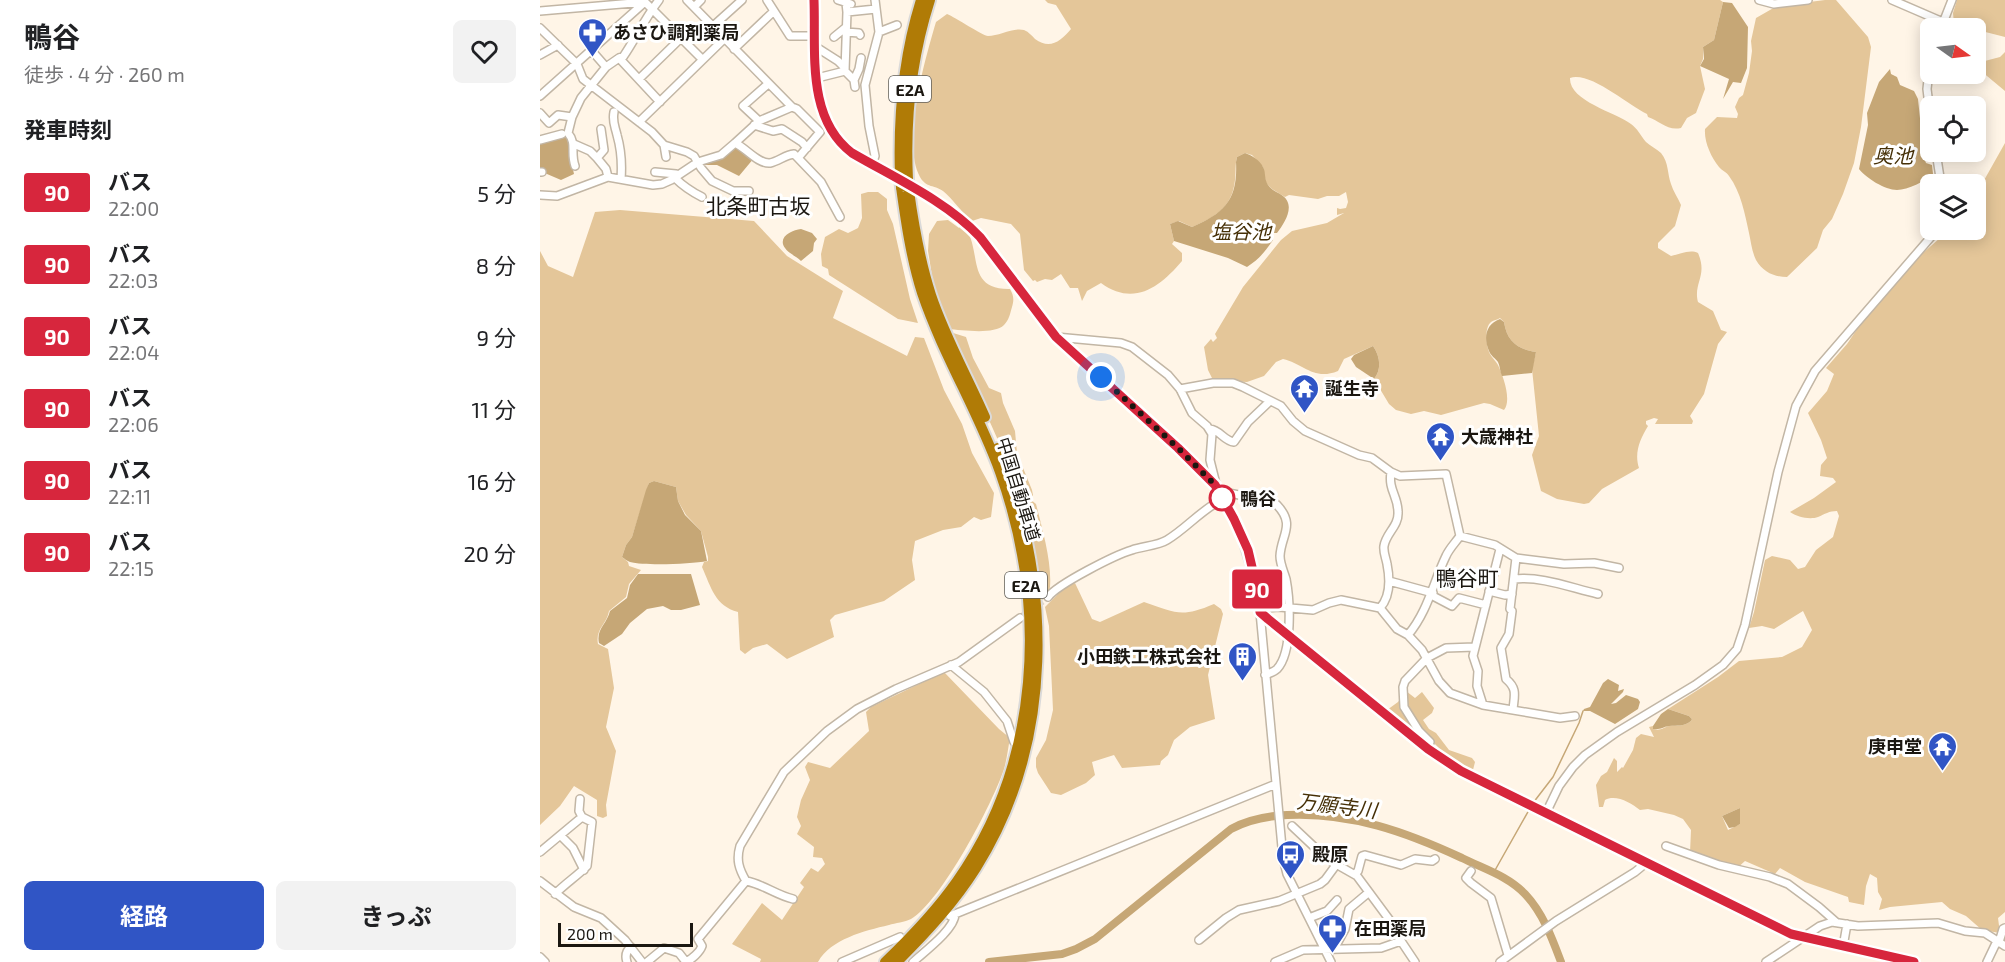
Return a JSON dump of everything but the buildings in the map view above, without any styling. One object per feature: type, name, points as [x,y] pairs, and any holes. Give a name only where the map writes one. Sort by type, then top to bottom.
[{"type":"highway","name":"中国自動車道","points":[[885,962],[924,922],[958,880],[978,848],[997,809],[1010,775],[1022,732],[1027,705],[1030,650],[1030,622],[1024,570],[1009,500],[989,444],[935,327],[923,295],[910,247],[899,130],[902,90],[921,0]]},
{"type":"highway","name":"中国自動車道","points":[[897,962],[931,927],[965,885],[1005,812],[1015,787],[1030,734],[1035,706],[1038,650],[1035,590],[1016,499],[995,440],[931,296],[904,183],[909,98],[918,42],[930,0]]},
{"type":"main road","points":[[814,0],[818,100],[831,132],[841,145],[934,200],[968,225],[980,237],[1056,337],[1178,448],[1216,487],[1248,550],[1260,612],[1428,749],[1461,771],[1778,928],[1804,938],[1914,962]]},
{"type":"street","points":[[575,166],[572,156],[574,144],[568,133],[580,98],[606,67],[623,57],[659,0]]},
{"type":"street","points":[[687,0],[792,108],[797,109],[820,132],[798,158]]},
{"type":"street","points":[[694,7],[701,0]]},
{"type":"street","points":[[712,27],[742,0]]},
{"type":"street","points":[[767,0],[790,36],[815,36]]},
{"type":"street","points":[[838,0],[849,4],[845,30],[845,69]]},
{"type":"street","points":[[872,164],[875,156],[865,85],[879,32],[875,0]]},
{"type":"street","points":[[1759,0],[1774,4],[1808,0]]},
{"type":"street","points":[[1892,0],[1927,18]]},
{"type":"street","points":[[1945,18],[1952,0]]},
{"type":"street","points":[[540,96],[592,51],[636,6],[646,1],[702,59]]},
{"type":"street","points":[[540,11],[607,2],[636,6]]},
{"type":"street","points":[[847,12],[876,9]]},
{"type":"street","points":[[734,49],[774,11]]},
{"type":"street","points":[[879,32],[897,25]]},
{"type":"street","points":[[540,28],[577,64],[583,79],[639,122],[663,152],[687,152],[698,162],[712,181],[733,191],[749,191]]},
{"type":"street","points":[[834,37],[843,28],[861,34]]},
{"type":"street","points":[[639,79],[681,38]]},
{"type":"street","points":[[639,122],[724,39]]},
{"type":"street","points":[[540,55],[558,45]]},
{"type":"street","points":[[816,47],[838,61],[855,83],[861,58]]},
{"type":"street","points":[[592,51],[606,67]]},
{"type":"street","points":[[619,58],[660,102]]},
{"type":"street","points":[[817,78],[845,69]]},
{"type":"street","points":[[768,84],[742,106],[757,123],[772,130],[782,129],[807,148]]},
{"type":"street","points":[[540,195],[557,196],[608,177],[627,182],[662,184],[698,162],[721,155],[757,123],[792,108]]},
{"type":"street","points":[[614,112],[612,120],[622,166],[621,179]]},
{"type":"street","points":[[540,113],[549,123],[558,115],[572,117]]},
{"type":"street","points":[[597,158],[604,150],[601,129]]},
{"type":"street","points":[[540,140],[562,134]]},
{"type":"street","points":[[735,143],[765,163],[794,154],[821,183],[840,217]]},
{"type":"street","points":[[574,144],[591,150],[606,169],[608,177]]},
{"type":"street","points":[[677,165],[676,175],[685,187],[702,197]]},
{"type":"street","points":[[655,172],[676,175]]},
{"type":"street","points":[[1546,813],[1559,786],[1573,766],[1585,755],[1695,685],[1723,664],[1737,649],[1745,626],[1778,472],[1796,406],[1815,371],[1928,240]]},
{"type":"street","points":[[1056,337],[1121,343],[1132,347],[1168,375],[1180,389],[1192,413],[1229,442],[1234,442],[1248,422],[1270,401]]},
{"type":"street","points":[[1180,389],[1213,383],[1233,383],[1281,406],[1293,421],[1305,430],[1359,455],[1372,458],[1390,472],[1400,476],[1446,474],[1460,536],[1447,555],[1432,594],[1408,635]]},
{"type":"street","points":[[1210,429],[1213,437],[1210,460],[1216,487],[1227,493],[1266,496],[1275,502],[1286,520],[1287,529],[1281,559],[1286,578],[1289,608],[1287,635],[1282,662],[1276,671],[1265,675]]},
{"type":"street","points":[[1380,608],[1385,601],[1389,581],[1384,546],[1387,536],[1397,521],[1398,512],[1389,485],[1390,472]]},
{"type":"street","points":[[1048,597],[1052,592],[1083,574],[1130,551],[1168,539],[1203,511],[1223,499]]},
{"type":"street","points":[[1460,536],[1495,545],[1515,558],[1564,564],[1594,563],[1619,568]]},
{"type":"street","points":[[1483,705],[1477,686],[1478,671],[1473,656],[1500,549]]},
{"type":"street","points":[[1513,710],[1514,689],[1506,679],[1501,648],[1509,634],[1515,558]]},
{"type":"street","points":[[1514,579],[1534,579],[1598,594]]},
{"type":"street","points":[[1389,581],[1432,594],[1452,606],[1459,598],[1486,605]]},
{"type":"street","points":[[1490,591],[1505,595],[1512,594]]},
{"type":"street","points":[[1331,962],[1287,874],[1283,858],[1260,612],[1268,608],[1313,610],[1341,600],[1380,608],[1397,629],[1408,635],[1427,658],[1443,688],[1450,693],[1483,705],[1560,718],[1575,716]]},
{"type":"street","points":[[746,881],[738,862],[740,846],[784,772],[827,730],[857,709],[966,658],[1020,618]]},
{"type":"street","points":[[1428,749],[1430,742],[1417,728],[1404,707],[1403,687],[1406,678],[1427,658],[1446,648],[1474,647]]},
{"type":"street","points":[[951,665],[984,692],[1006,721],[1014,742]]},
{"type":"street","points":[[913,962],[947,930],[955,919],[952,915],[1276,784]]},
{"type":"street","points":[[555,894],[588,866],[592,822],[582,817],[579,811],[580,799]]},
{"type":"street","points":[[540,852],[582,817]]},
{"type":"street","points":[[1292,826],[1327,859],[1354,874],[1394,926],[1415,962]]},
{"type":"street","points":[[561,836],[573,848],[584,870]]},
{"type":"street","points":[[1666,846],[1719,865],[1788,884],[1836,922]]},
{"type":"street","points":[[1354,874],[1358,871],[1362,856],[1365,855],[1401,865],[1415,859],[1432,861],[1435,859]]},
{"type":"street","points":[[1500,962],[1556,921],[1646,863]]},
{"type":"street","points":[[1199,940],[1239,910],[1269,904],[1297,894],[1325,880],[1336,865]]},
{"type":"street","points":[[1471,871],[1466,878],[1491,898],[1494,904],[1498,926],[1508,955]]},
{"type":"street","points":[[540,881],[555,894],[582,911],[599,916],[631,947],[642,962]]},
{"type":"street","points":[[746,881],[757,883],[779,896],[793,899]]},
{"type":"street","points":[[647,962],[664,948],[679,952],[686,962],[690,961],[701,950],[702,946],[698,939],[746,881]]},
{"type":"street","points":[[1334,949],[1345,929],[1349,909],[1368,893]]},
{"type":"street","points":[[1309,918],[1327,911],[1337,900]]},
{"type":"street","points":[[1766,962],[1828,923],[1836,922],[1858,926],[1938,923],[1965,931],[1984,933],[2000,943]]},
{"type":"street","points":[[1843,946],[1846,924]]},
{"type":"street","points":[[1987,962],[2000,943],[2005,928]]},
{"type":"street","points":[[842,962],[900,937]]},
{"type":"street","points":[[1275,962],[1296,952],[1381,948],[1401,941]]},
{"type":"street","points":[[624,961],[631,947]]},
{"type":"street","points":[[540,957],[545,962]]},
{"type":"shaded area","points":[[1045,0],[1720,0],[1723,2],[1714,40],[1703,47],[1703,59],[1700,66],[1705,89],[1696,113],[1687,118],[1681,128],[1668,127],[1648,117],[1647,114],[1588,79],[1570,78],[1577,93],[1594,105],[1631,124],[1646,142],[1664,157],[1672,187],[1681,205],[1675,226],[1658,243],[1658,248],[1671,256],[1688,252],[1698,253],[1702,268],[1697,290],[1698,302],[1713,311],[1721,330],[1727,332],[1718,344],[1704,394],[1690,416],[1692,424],[1655,424],[1658,419],[1654,418],[1646,421],[1648,426],[1640,441],[1638,452],[1639,468],[1602,489],[1589,503],[1584,504],[1557,499],[1541,491],[1532,455],[1539,436],[1532,369],[1536,352],[1514,343],[1500,318],[1491,322],[1487,328],[1486,337],[1489,351],[1498,365],[1506,388],[1507,400],[1504,410],[1484,403],[1441,415],[1424,411],[1411,414],[1396,410],[1389,404],[1374,379],[1379,362],[1373,346],[1344,359],[1338,371],[1330,374],[1309,371],[1283,359],[1276,362],[1264,376],[1247,382],[1213,380],[1208,370],[1204,347],[1211,339],[1213,342],[1217,338],[1215,334],[1243,287],[1281,240],[1292,231],[1327,223],[1344,213],[1337,215],[1337,208],[1346,208],[1348,202],[1346,192],[1339,196],[1318,199],[1289,195],[1285,197],[1266,183],[1263,167],[1252,155],[1245,153],[1237,157],[1233,190],[1221,210],[1192,227],[1179,221],[1170,224],[1174,241],[1172,244],[1182,253],[1182,261],[1155,286],[1146,291],[1124,293],[1101,283],[1087,291],[1082,301],[1078,288],[1070,288],[1061,274],[1052,280],[1033,281],[1024,270],[1020,234],[1011,224],[981,218],[972,221],[943,191],[922,181],[915,162],[913,144],[921,78],[936,22],[947,14],[988,36],[1020,29],[1040,42],[1055,43],[1071,29],[1056,5]]},
{"type":"shaded area","points":[[1836,0],[1868,37],[1871,47],[1861,127],[1854,163],[1843,194],[1832,219],[1823,230],[1817,248],[1787,277],[1778,276],[1765,271],[1756,260],[1740,196],[1733,182],[1711,154],[1705,129],[1717,117],[1737,118],[1735,107],[1743,95],[1749,73],[1751,41],[1756,18],[1777,6]]},
{"type":"shaded area","points":[[1957,0],[2005,0],[2005,37],[1986,32],[1986,18],[1953,18]]},
{"type":"shaded area","points":[[2005,52],[2005,91],[1986,75],[1986,61],[2000,57]]},
{"type":"shaded area","points":[[2005,143],[2005,912],[1998,918],[2000,933],[1982,930],[1966,916],[1950,909],[1942,902],[1879,910],[1882,899],[1878,892],[1877,878],[1870,874],[1864,905],[1849,902],[1848,897],[1805,882],[1780,868],[1775,874],[1745,861],[1730,872],[1715,861],[1690,853],[1691,830],[1683,819],[1648,809],[1640,810],[1628,802],[1614,798],[1605,800],[1603,807],[1599,807],[1596,785],[1601,776],[1607,772],[1614,758],[1617,761],[1617,772],[1623,768],[1633,750],[1636,738],[1641,734],[1654,737],[1649,727],[1660,729],[1683,725],[1692,719],[1668,709],[1739,661],[1782,657],[1802,647],[1812,630],[1803,611],[1774,629],[1762,626],[1749,628],[1765,560],[1772,556],[1790,560],[1798,569],[1805,567],[1816,550],[1833,537],[1839,516],[1837,511],[1811,518],[1800,517],[1790,512],[1836,482],[1833,478],[1820,476],[1821,465],[1827,458],[1808,413],[1827,391],[1834,374],[1826,368],[1847,344],[1886,286],[1938,240],[1986,240],[1986,177]],"holes":[[[1740,808],[1740,824],[1728,830],[1722,816]]]},
{"type":"shaded area","points":[[878,192],[887,199],[887,210],[893,224],[910,299],[918,323],[898,319],[829,275],[828,269],[822,266],[821,254],[825,237],[839,229],[848,233],[858,228],[862,218],[861,194]]},
{"type":"shaded area","points":[[620,210],[754,221],[787,256],[843,291],[833,318],[907,356],[915,337],[924,338],[944,390],[962,424],[972,453],[994,493],[991,517],[981,520],[974,517],[961,527],[943,530],[915,541],[912,560],[915,580],[884,601],[835,615],[830,620],[834,637],[787,659],[767,644],[753,648],[745,654],[740,650],[738,612],[724,605],[715,595],[702,567],[704,562],[708,561],[708,557],[701,531],[686,515],[678,501],[676,487],[654,481],[649,483],[632,537],[622,557],[629,566],[641,570],[629,584],[626,597],[609,611],[598,634],[598,644],[608,649],[614,688],[606,727],[616,751],[606,805],[607,816],[603,818],[597,816],[597,800],[574,786],[560,806],[540,825],[540,251],[548,266],[573,277],[595,212]]},
{"type":"shaded area","points":[[948,220],[959,228],[961,223],[968,232],[976,265],[985,282],[1011,291],[1013,300],[1010,314],[1006,323],[999,328],[977,331],[948,329],[935,294],[928,251],[929,234],[937,221]]},
{"type":"shaded area","points":[[950,332],[966,337],[973,358],[989,388],[1001,393],[1015,431],[1017,453],[1032,490],[1033,495],[1030,499],[1036,504],[1048,556],[1050,587],[1040,602],[1005,456]]},
{"type":"shaded area","points":[[1075,583],[1092,619],[1100,622],[1144,602],[1179,612],[1194,611],[1214,604],[1221,609],[1223,614],[1208,675],[1215,719],[1190,727],[1174,740],[1168,755],[1160,765],[1122,768],[1114,755],[1092,762],[1095,775],[1086,783],[1061,795],[1051,793],[1036,767],[1036,758],[1046,740],[1053,710],[1049,626],[1045,607],[1064,588]]},
{"type":"shaded area","points":[[944,672],[1010,738],[1004,769],[998,785],[978,827],[937,893],[911,919],[849,937],[831,947],[818,962],[760,962],[761,959],[732,944],[762,903],[782,920],[804,887],[800,883],[811,868],[818,872],[825,864],[822,858],[813,857],[814,847],[797,834],[801,826],[797,817],[801,800],[810,780],[805,767],[808,762],[830,768],[869,731],[866,712],[871,707]]},
{"type":"shaded area","points":[[1406,691],[1415,698],[1422,692],[1434,708],[1432,713],[1423,720],[1449,750],[1472,758],[1475,762],[1473,770],[1466,772],[1444,756],[1432,741],[1419,735],[1417,737],[1387,712]]},
{"type":"water","points":[[1723,2],[1732,3],[1748,27],[1747,68],[1741,83],[1733,82],[1723,99],[1729,79],[1700,66],[1704,59],[1703,47],[1714,40]]},
{"type":"water","name":"奥池","points":[[1890,69],[1891,74],[1897,77],[1900,85],[1914,91],[1918,99],[1920,118],[1920,162],[1932,165],[1933,174],[1920,174],[1920,183],[1897,190],[1876,183],[1859,169],[1868,125],[1867,113],[1879,82]]},
{"type":"water","points":[[566,136],[572,143],[570,156],[574,174],[561,180],[540,171],[540,142]]},
{"type":"water","points":[[736,147],[754,158],[739,176],[717,165],[701,165],[701,163]]},
{"type":"water","name":"塩谷池","points":[[1245,153],[1262,164],[1268,185],[1283,196],[1289,205],[1288,215],[1280,229],[1277,233],[1272,233],[1270,237],[1273,240],[1264,252],[1247,267],[1228,258],[1174,241],[1170,224],[1178,221],[1192,227],[1221,210],[1232,195],[1235,186],[1237,157]]},
{"type":"water","points":[[801,229],[812,233],[817,239],[813,251],[801,261],[786,250],[783,241],[784,237],[790,233]]},
{"type":"water","points":[[1500,319],[1504,322],[1505,329],[1514,343],[1536,352],[1532,373],[1502,376],[1498,362],[1490,353],[1486,341],[1489,328]]},
{"type":"water","points":[[1373,346],[1379,362],[1374,379],[1356,367],[1351,359],[1354,355]]},
{"type":"water","points":[[654,481],[676,487],[678,501],[685,515],[701,531],[707,561],[646,564],[630,562],[622,557],[632,537],[646,490],[649,483]]},
{"type":"water","points":[[638,574],[691,574],[700,605],[681,610],[671,610],[663,606],[647,609],[630,623],[622,634],[604,646],[599,643],[600,630],[610,611],[627,598],[630,585]]},
{"type":"water","points":[[1608,679],[1619,685],[1618,691],[1624,689],[1611,704],[1626,695],[1640,702],[1638,709],[1615,724],[1590,711],[1583,711],[1590,707],[1603,683]]},
{"type":"water","points":[[1668,709],[1692,719],[1683,725],[1653,729],[1661,714]]},
{"type":"water","points":[[1740,808],[1740,824],[1729,828],[1722,816]]},
{"type":"waterway","points":[[1533,803],[1553,777],[1583,711]]},
{"type":"waterway","points":[[1494,872],[1529,810]]},
{"type":"waterway","name":"万願寺川","points":[[989,962],[1062,954],[1076,949],[1095,939],[1231,829],[1251,820],[1287,815],[1356,820],[1399,832],[1487,869],[1518,888],[1537,909],[1561,962]]},
{"type":"tunnel","points":[[1020,618],[1048,597]]},
{"type":"bus line","name":"90","points":[[814,0],[818,100],[831,132],[841,145],[852,153],[926,195],[968,225],[980,237],[1056,337],[1178,448],[1215,485],[1248,550],[1260,612],[1268,619],[1428,749],[1461,771],[1791,934],[1914,962]]},
{"type":"place","name":"あさひ調剤薬局","points":[[592,58]]},
{"type":"place","name":"誕生寺","points":[[1304,414]]},
{"type":"place","name":"大歳神社","points":[[1440,462]]},
{"type":"place","name":"鴨谷","points":[[1222,498]]},
{"type":"place","name":"小田鉄工株式会社","points":[[1242,682]]},
{"type":"place","name":"庚申堂","points":[[1943,772]]},
{"type":"place","name":"殿原","points":[[1291,880]]},
{"type":"place","name":"在田薬局","points":[[1333,954]]},
{"type":"district","name":"北条町古坂","points":[[758,205]]},
{"type":"district","name":"鴨谷町","points":[[1467,577]]},
{"type":"route","points":[[1101,377],[1178,448],[1215,485],[1222,498]]}]
